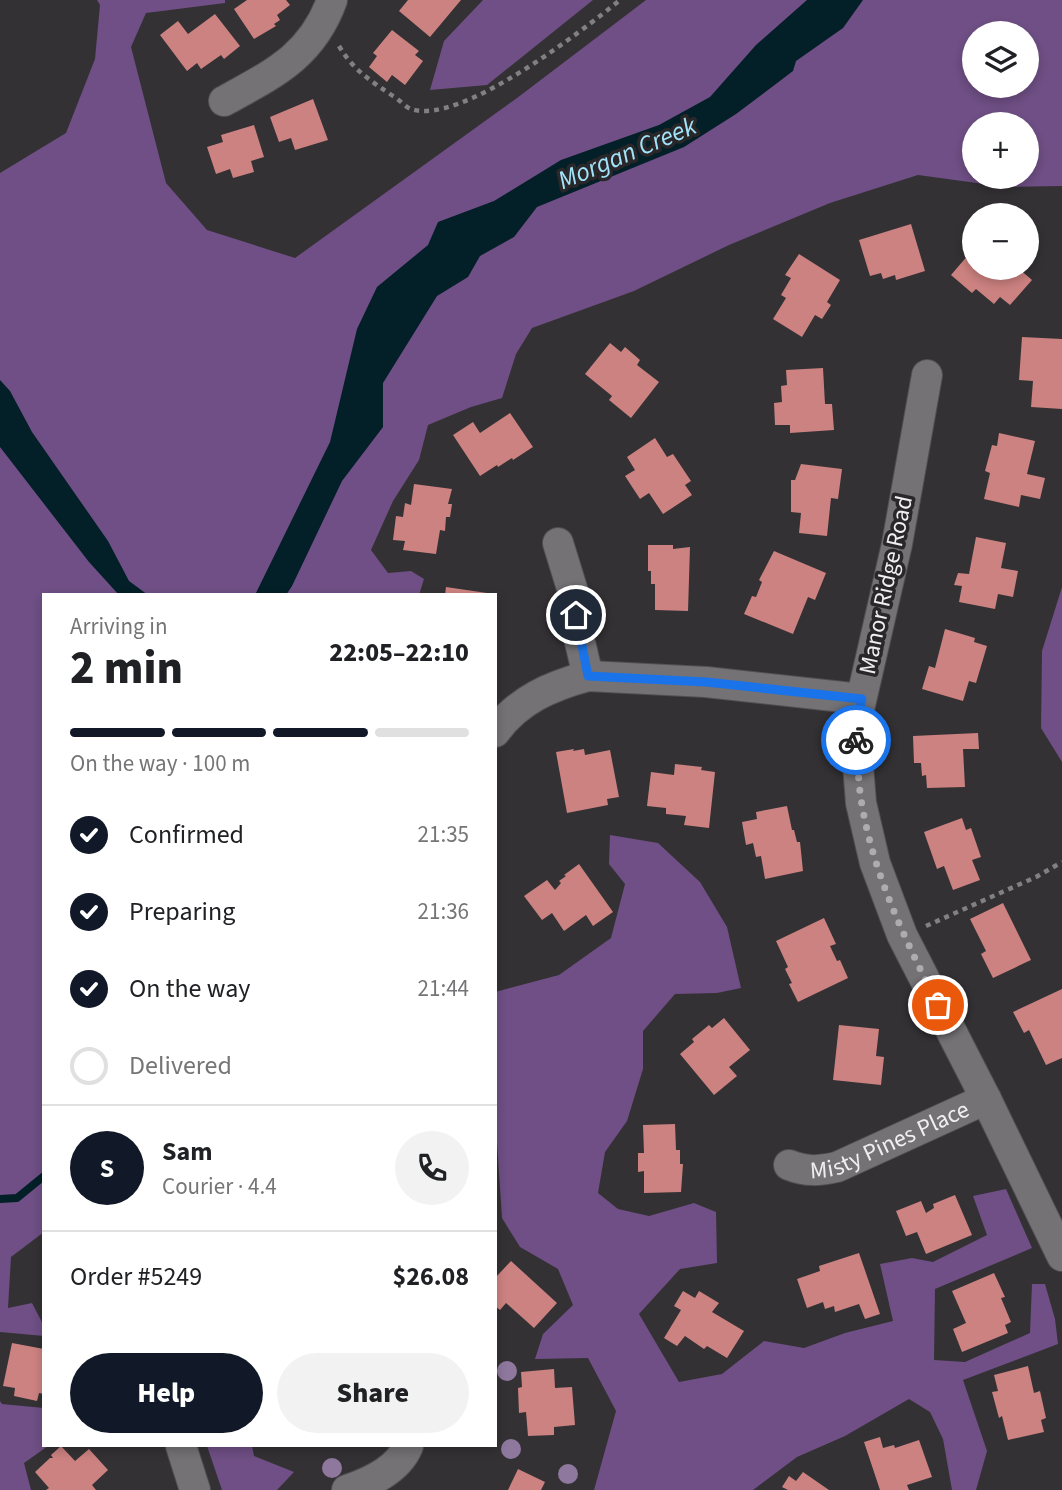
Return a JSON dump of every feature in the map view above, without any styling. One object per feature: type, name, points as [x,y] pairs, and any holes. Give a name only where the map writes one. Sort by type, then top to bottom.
[{"type":"street","points":[[224,101],[283,68],[297,57],[319,30],[329,8]]},
{"type":"street","name":"Manor Ridge Road","points":[[927,375],[897,544],[855,727],[861,803],[876,863],[902,935],[1062,1256]]},
{"type":"street","points":[[558,543],[574,595],[578,634],[588,676]]},
{"type":"street","points":[[497,729],[503,720],[527,700],[588,676],[706,682],[862,699]]},
{"type":"street","name":"Misty Pines Place","points":[[789,1164],[804,1170],[817,1171],[837,1167],[986,1099]]},
{"type":"street","points":[[181,1447],[195,1490]]},
{"type":"street","points":[[347,1490],[385,1473],[408,1447]]},
{"type":"path","points":[[329,8],[348,62],[361,75],[410,108],[427,110],[459,104],[499,85],[531,66],[620,0]]},
{"type":"path","points":[[902,935],[1036,877],[1062,862]]},
{"type":"shaded area","points":[[97,0],[225,0],[225,3],[146,13],[131,47],[166,183],[207,230],[295,258],[517,98],[646,0],[1062,0],[1062,186],[1039,186],[1039,112],[962,112],[962,181],[918,175],[830,203],[729,245],[634,291],[532,328],[516,354],[502,398],[471,407],[428,425],[419,460],[393,501],[371,550],[388,573],[411,571],[424,579],[420,593],[42,593],[42,1234],[11,1257],[8,1308],[32,1303],[42,1322],[42,1336],[0,1332],[0,173],[66,133],[95,59],[100,5]]},
{"type":"shaded area","points":[[483,0],[593,0],[487,85],[430,90],[444,41]]},
{"type":"shaded area","points":[[1062,587],[1062,762],[1041,728],[1042,651]]},
{"type":"shaded area","points":[[610,835],[658,843],[700,882],[727,927],[741,988],[717,993],[675,994],[643,1031],[643,1069],[627,1121],[605,1152],[598,1193],[618,1209],[649,1216],[694,1203],[716,1212],[717,1263],[680,1269],[639,1314],[679,1382],[722,1374],[764,1341],[804,1348],[845,1333],[893,1321],[880,1264],[912,1258],[933,1262],[987,1235],[973,1196],[1006,1189],[1032,1248],[935,1289],[934,1360],[965,1362],[1030,1333],[1032,1284],[1045,1284],[1055,1319],[1058,1344],[963,1380],[987,1451],[976,1490],[952,1490],[943,1439],[930,1412],[909,1399],[845,1436],[797,1457],[753,1490],[594,1490],[616,1411],[588,1358],[535,1359],[543,1334],[573,1305],[558,1269],[520,1247],[502,1218],[497,1142],[497,991],[559,975],[611,938],[625,884],[609,864]]},
{"type":"shaded area","points":[[0,1401],[2,1404],[42,1408],[42,1447],[47,1447],[24,1463],[31,1490],[0,1490]]},
{"type":"shaded area","points":[[207,1447],[252,1447],[254,1456],[294,1472],[277,1490],[222,1490]]},
{"type":"water","name":"Morgan Creek","points":[[807,0],[863,0],[843,28],[796,61],[793,71],[736,114],[684,147],[537,207],[514,237],[480,256],[468,277],[437,296],[383,383],[383,427],[342,481],[292,586],[287,593],[256,593],[330,442],[357,329],[377,287],[428,245],[438,222],[494,201],[561,160],[659,125],[710,97],[756,45]]},
{"type":"water","points":[[0,380],[10,391],[32,432],[108,541],[129,581],[145,593],[117,593],[89,562],[0,447]]},
{"type":"building","points":[[247,0],[286,0],[290,5],[277,15],[280,20],[274,24],[276,26],[254,39],[234,9]]},
{"type":"building","points":[[408,0],[461,0],[430,37],[399,11]]},
{"type":"building","points":[[215,14],[240,46],[224,59],[221,55],[201,69],[197,63],[187,71],[160,35],[178,21],[188,34]]},
{"type":"building","points":[[392,30],[419,51],[415,55],[423,61],[405,85],[392,75],[387,82],[369,67],[377,56],[373,53]]},
{"type":"building","points":[[313,99],[328,140],[295,150],[291,138],[279,142],[270,117]]},
{"type":"building","points":[[254,125],[264,157],[251,161],[254,172],[233,178],[230,169],[216,174],[207,147],[223,142],[221,135]]},
{"type":"building","points":[[911,224],[925,271],[896,280],[895,275],[883,279],[881,273],[870,276],[859,240]]},
{"type":"building","points":[[799,254],[840,280],[827,302],[831,305],[822,319],[815,315],[802,337],[773,319],[786,298],[781,295],[791,278],[785,275]]},
{"type":"building","points":[[962,262],[962,280],[1032,280],[1010,305],[1000,297],[994,304],[976,289],[972,293],[951,275]]},
{"type":"building","points":[[1022,337],[1062,339],[1062,409],[1031,407],[1033,381],[1019,380]]},
{"type":"building","points":[[610,343],[621,352],[625,347],[640,360],[637,365],[659,382],[631,418],[609,400],[612,396],[585,374]]},
{"type":"building","points":[[823,368],[825,404],[832,404],[834,430],[790,433],[790,425],[775,425],[774,403],[782,402],[781,386],[787,385],[786,370]]},
{"type":"building","points":[[510,413],[533,447],[480,476],[453,435],[473,422],[480,433]]},
{"type":"building","points":[[999,433],[1035,441],[1027,474],[1045,478],[1040,499],[1021,495],[1019,507],[984,499],[990,473],[985,471],[992,445],[997,446]]},
{"type":"building","points":[[655,438],[667,457],[673,454],[691,481],[685,485],[692,495],[663,514],[649,493],[640,499],[625,476],[635,470],[627,457]]},
{"type":"building","points":[[801,464],[842,469],[838,499],[831,498],[827,536],[799,533],[801,513],[791,512],[791,480],[795,480]]},
{"type":"building","points":[[414,484],[452,489],[448,504],[452,504],[450,517],[446,517],[445,531],[440,530],[436,554],[403,550],[405,541],[393,540],[396,516],[403,517],[405,503],[411,505]]},
{"type":"building","points":[[976,537],[1006,543],[1001,568],[1018,571],[1013,597],[998,594],[995,609],[959,602],[962,586],[954,585],[958,573],[969,574]]},
{"type":"building","points":[[648,545],[673,545],[673,549],[690,547],[688,611],[655,610],[655,584],[651,584],[651,571],[648,571]]},
{"type":"building","points":[[774,551],[826,573],[815,600],[808,597],[793,634],[744,614],[752,596],[756,597],[762,582],[759,580]]},
{"type":"building","points":[[446,587],[487,593],[445,593]]},
{"type":"building","points":[[945,629],[975,638],[974,642],[987,646],[976,683],[969,681],[963,701],[922,689],[929,666],[935,668]]},
{"type":"building","points":[[978,733],[979,749],[963,749],[965,787],[927,788],[921,763],[914,763],[913,736]]},
{"type":"building","points":[[574,749],[573,751],[584,749],[585,755],[610,750],[619,797],[607,799],[608,805],[567,813],[556,752]]},
{"type":"building","points":[[675,764],[702,767],[701,770],[715,772],[709,828],[684,825],[686,816],[666,814],[666,808],[647,806],[651,772],[674,775]]},
{"type":"building","points":[[787,806],[792,830],[797,842],[800,842],[803,871],[765,879],[761,856],[756,857],[753,843],[746,845],[742,822],[757,819],[756,812]]},
{"type":"building","points":[[962,818],[966,830],[971,828],[981,857],[972,860],[980,880],[953,890],[944,866],[937,869],[924,832]]},
{"type":"building","points":[[579,864],[613,912],[593,926],[586,915],[564,931],[552,913],[542,920],[524,896],[547,880],[555,890],[561,883],[559,881],[566,876],[564,875]]},
{"type":"building","points":[[1003,903],[1031,960],[993,978],[981,954],[986,951],[970,919]]},
{"type":"building","points":[[824,918],[836,944],[830,946],[848,978],[798,1002],[789,984],[792,983],[785,969],[788,967],[776,941]]},
{"type":"building","points":[[1062,989],[1062,1058],[1046,1065],[1029,1030],[1024,1033],[1013,1012]]},
{"type":"building","points":[[724,1018],[750,1050],[729,1067],[737,1076],[714,1095],[680,1054],[694,1042],[692,1039],[709,1025],[712,1028]]},
{"type":"building","points":[[839,1025],[879,1029],[876,1056],[884,1057],[881,1085],[833,1080]]},
{"type":"building","points":[[675,1124],[676,1150],[680,1150],[680,1164],[683,1164],[681,1192],[644,1193],[644,1171],[638,1172],[638,1153],[644,1153],[643,1125]]},
{"type":"building","points":[[955,1195],[972,1235],[926,1254],[917,1232],[906,1236],[896,1211],[921,1201],[926,1213],[934,1208],[933,1204]]},
{"type":"building","points":[[859,1253],[880,1314],[865,1319],[859,1304],[835,1312],[834,1306],[825,1309],[823,1302],[807,1308],[797,1279],[820,1271],[819,1266]]},
{"type":"building","points":[[511,1261],[557,1303],[534,1328],[506,1303],[500,1310],[497,1308],[497,1276]]},
{"type":"building","points":[[994,1273],[1005,1297],[1001,1298],[1011,1322],[1005,1325],[1008,1333],[962,1352],[953,1329],[966,1323],[952,1291]]},
{"type":"building","points":[[683,1291],[695,1298],[699,1291],[719,1303],[712,1312],[744,1331],[727,1358],[707,1346],[704,1349],[685,1336],[677,1346],[664,1338],[681,1310],[674,1306]]},
{"type":"building","points":[[12,1343],[42,1349],[42,1394],[39,1393],[37,1401],[14,1396],[15,1388],[3,1386]]},
{"type":"building","points":[[1028,1366],[1034,1393],[1040,1391],[1046,1418],[1041,1420],[1044,1432],[1008,1440],[992,1392],[998,1391],[994,1375]]},
{"type":"building","points":[[554,1369],[555,1388],[572,1387],[575,1425],[554,1427],[554,1435],[528,1436],[526,1412],[519,1413],[518,1388],[522,1387],[521,1372]]},
{"type":"building","points":[[880,1437],[883,1448],[894,1445],[895,1448],[919,1440],[932,1477],[907,1485],[909,1490],[880,1490],[864,1442]]},
{"type":"building","points":[[62,1447],[75,1461],[89,1449],[108,1470],[92,1485],[96,1490],[46,1490],[49,1488],[35,1472],[53,1458],[51,1455]]},
{"type":"building","points":[[518,1469],[545,1482],[541,1490],[508,1490]]},
{"type":"building","points":[[803,1472],[829,1490],[788,1490],[782,1487],[789,1476],[796,1481]]},
{"type":"waterway","points":[[0,1199],[17,1198],[42,1178]]},
{"type":"way so far","points":[[856,740],[861,803],[876,863],[902,935],[938,1005]]},
{"type":"route","points":[[576,615],[588,676],[706,682],[862,699],[855,727],[856,740]]}]
